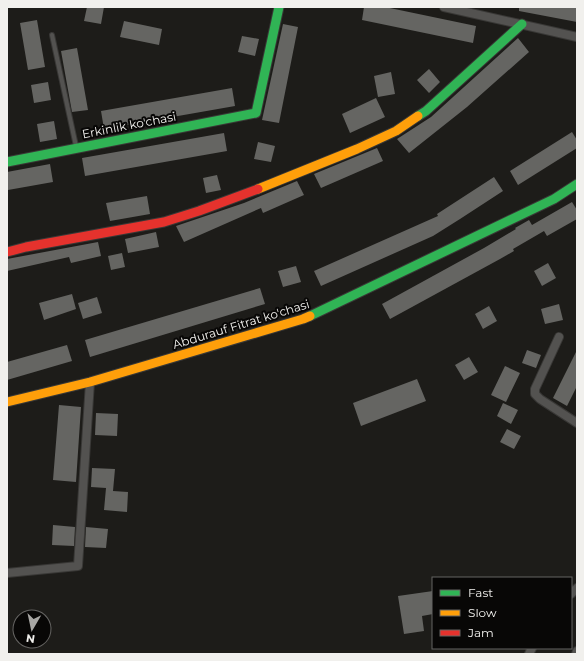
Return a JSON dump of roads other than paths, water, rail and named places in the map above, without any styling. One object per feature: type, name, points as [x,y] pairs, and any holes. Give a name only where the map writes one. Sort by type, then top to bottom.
[{"type":"street","name":"Erkinlik ko'chasi","points":[[7,162],[256,113],[278,7]]},
{"type":"street","points":[[444,7],[577,37]]},
{"type":"street","points":[[7,252],[26,247],[164,222],[199,211],[357,149],[396,131],[426,111],[522,24]]},
{"type":"street","name":"Abdurauf Fitrat ko'chasi","points":[[7,402],[90,382],[303,319],[554,199],[577,184]]},
{"type":"street","points":[[559,337],[535,389],[535,394],[540,399],[577,423]]},
{"type":"street","points":[[7,574],[78,566],[90,382]]},
{"type":"lane","points":[[52,35],[77,148]]}]
